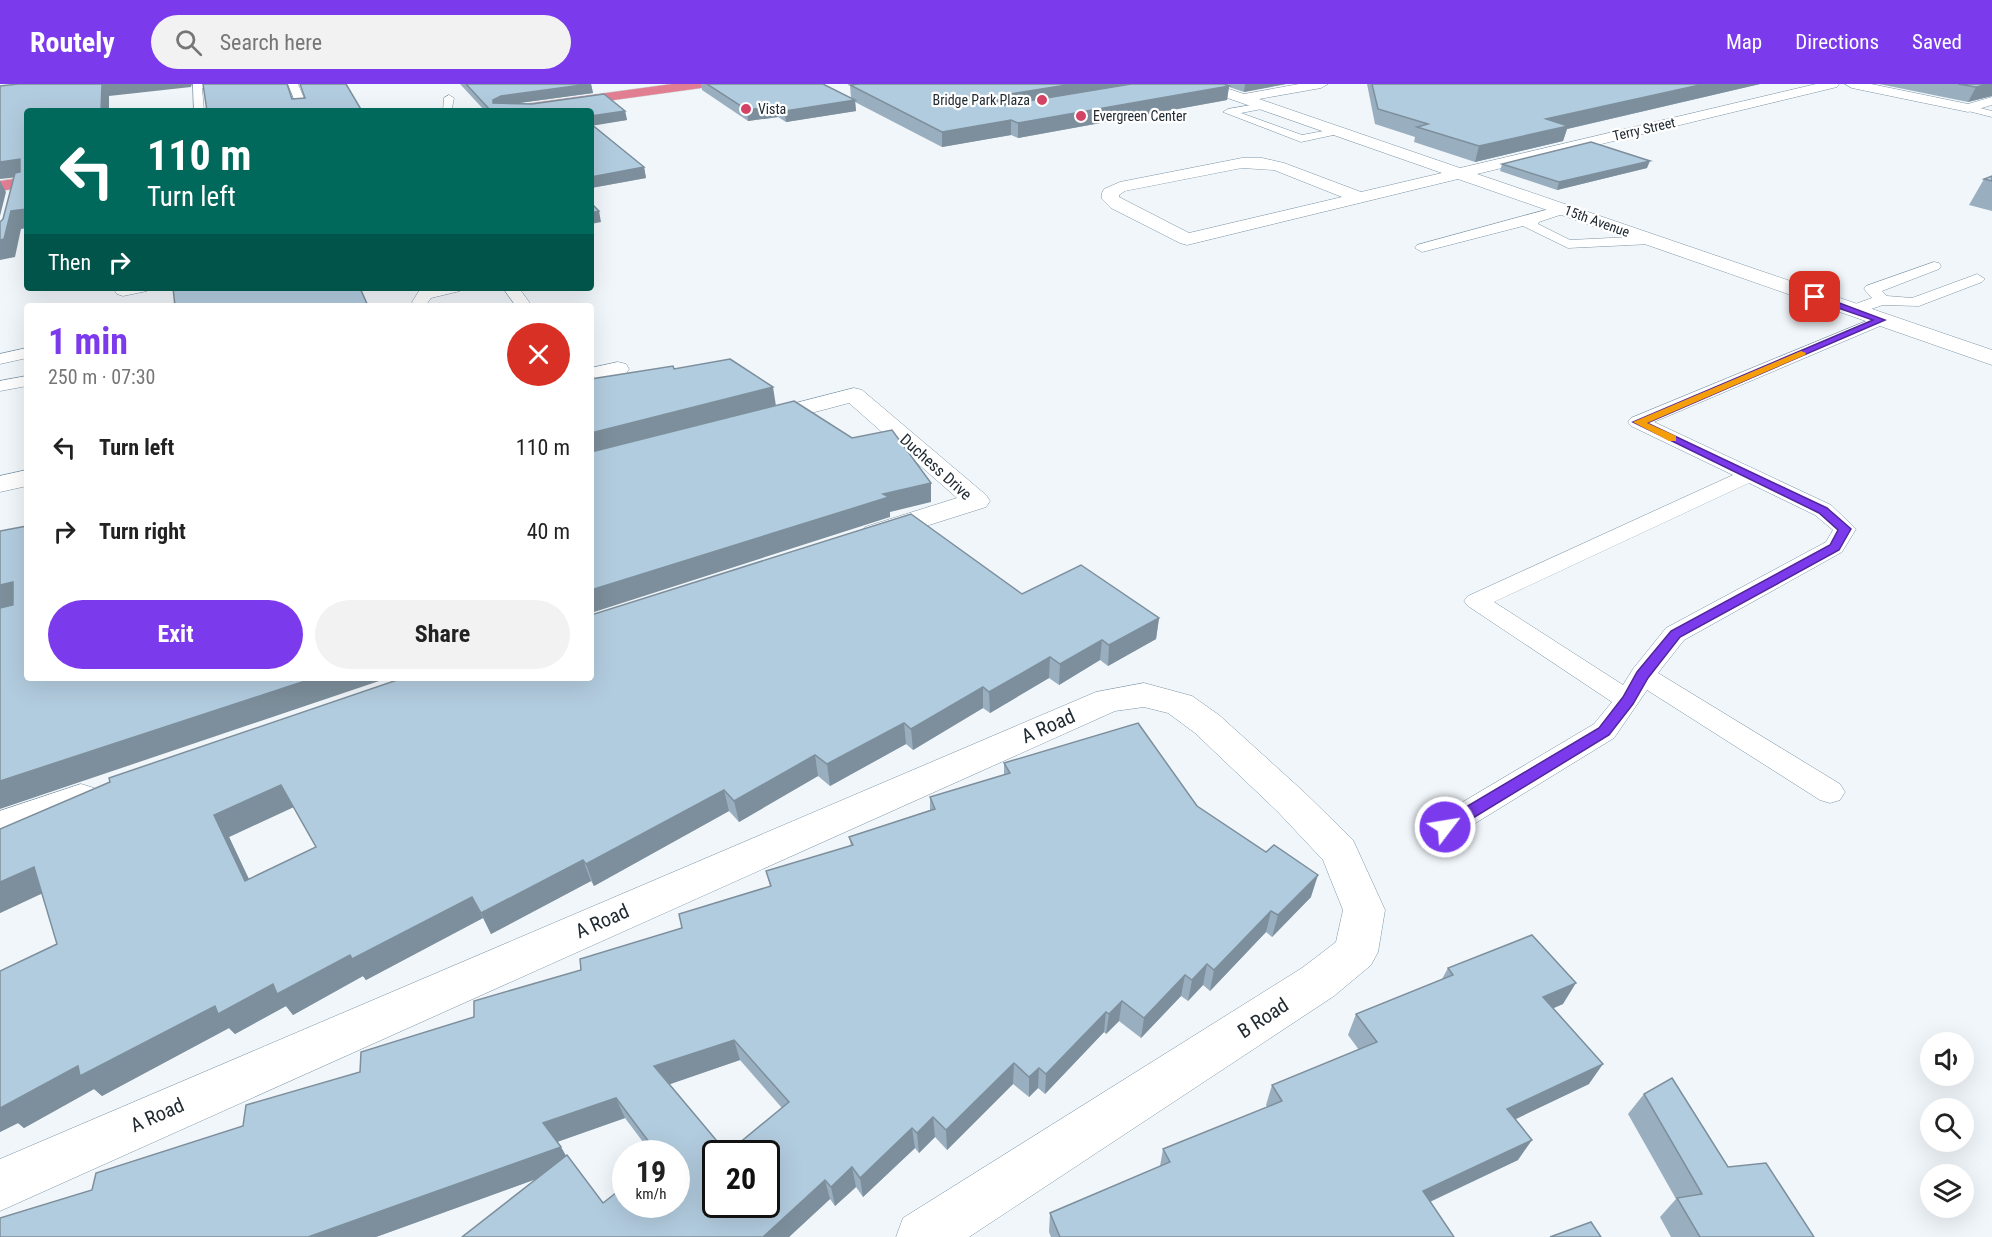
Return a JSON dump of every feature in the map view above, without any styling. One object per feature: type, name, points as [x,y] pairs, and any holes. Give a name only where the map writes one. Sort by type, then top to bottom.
[{"type":"highway","points":[[526,108],[702,84]]},
{"type":"highway","points":[[0,174],[17,184]]},
{"type":"street","name":"15th Avenue","points":[[1201,84],[1853,310],[1882,310],[1992,358]]},
{"type":"street","points":[[1243,99],[1321,84]]},
{"type":"street","name":"Terry Street","points":[[1358,197],[1278,166],[1242,163],[1120,187],[1110,193],[1111,199],[1117,204],[1187,239],[1832,84]]},
{"type":"street","points":[[1852,84],[1968,108],[1992,101]]},
{"type":"street","points":[[594,374],[618,369]]},
{"type":"street","name":"Duchess Drive","points":[[740,425],[854,395],[976,501],[851,541]]},
{"type":"street","points":[[0,484],[24,479]]},
{"type":"street","name":"A Road","points":[[0,1185],[1108,700],[1144,695],[1180,704],[1207,724]]},
{"type":"street","name":"B Road","points":[[922,1237],[1318,982],[1356,952],[1364,909],[1339,851],[1292,802],[1207,724]]},
{"type":"street","points":[[0,826],[113,787]]},
{"type":"lane","points":[[199,108],[196,85],[207,84]]},
{"type":"lane","points":[[293,84],[303,108]]},
{"type":"lane","points":[[447,108],[449,98]]},
{"type":"lane","points":[[1263,106],[1228,112],[1301,139],[1334,132]]},
{"type":"lane","points":[[1968,108],[1992,114]]},
{"type":"lane","points":[[1422,248],[1564,209]]},
{"type":"lane","points":[[1534,219],[1530,226],[1568,244],[1651,240]]},
{"type":"lane","points":[[1882,310],[1872,289],[1934,266]]},
{"type":"lane","points":[[1445,827],[1604,731],[1628,700],[1642,675],[1675,634],[1834,547],[1845,529],[1823,510],[1638,422],[1882,310],[1913,303],[1977,279]]},
{"type":"lane","points":[[419,303],[425,294],[440,291]]},
{"type":"lane","points":[[0,359],[24,354]]},
{"type":"lane","points":[[0,386],[24,382]]},
{"type":"lane","points":[[1628,700],[1476,601],[1749,475]]},
{"type":"lane","points":[[1642,675],[1830,792]]},
{"type":"building","points":[[102,84],[101,108],[24,108],[24,209],[11,211],[4,239],[0,240],[0,222],[3,219],[15,173],[20,172],[20,159],[0,162],[0,86]]},
{"type":"building","points":[[203,84],[287,84],[292,99],[305,98],[300,84],[346,84],[360,108],[207,108]]},
{"type":"building","points":[[466,84],[589,84],[501,96],[493,100],[493,103],[532,104],[604,94],[625,111],[594,116],[594,108],[488,108]]},
{"type":"building","points":[[707,84],[823,84],[855,100],[785,111],[777,106],[747,110]]},
{"type":"building","points":[[1073,84],[1004,95],[997,101],[1004,105],[1131,84],[1224,84],[1229,86],[1018,123],[1011,120],[942,132],[850,85]]},
{"type":"building","points":[[1372,84],[1704,84],[1546,119],[1568,126],[1479,146],[1417,127],[1428,124],[1378,109]]},
{"type":"building","points":[[1958,84],[1989,84],[1976,87]]},
{"type":"building","points":[[594,126],[644,167],[594,176]]},
{"type":"building","points":[[1591,142],[1650,161],[1559,182],[1502,164]]},
{"type":"building","points":[[173,291],[361,291],[367,303],[175,303]]},
{"type":"building","points":[[730,359],[773,387],[594,432],[594,379],[673,366],[674,369]]},
{"type":"building","points":[[794,401],[852,438],[892,430],[931,483],[883,494],[889,497],[594,589],[594,451]]},
{"type":"building","points":[[911,514],[1022,594],[1081,565],[1159,618],[1109,645],[1102,640],[1060,664],[1050,657],[989,692],[983,687],[911,729],[904,723],[827,764],[815,755],[734,801],[724,790],[586,864],[583,860],[481,913],[472,897],[352,959],[350,955],[277,994],[273,984],[218,1014],[215,1006],[80,1076],[78,1066],[0,1108],[0,971],[57,944],[34,867],[0,882],[0,829],[110,782],[109,778],[394,681],[594,681],[594,614]],"holes":[[[281,785],[316,847],[245,881],[214,815]]]},
{"type":"building","points":[[24,527],[24,681],[305,681],[0,781],[0,608],[13,605],[13,582],[0,585],[0,531]]},
{"type":"building","points":[[1138,723],[1197,806],[1266,852],[1274,845],[1318,875],[1278,915],[1271,911],[1214,970],[1207,964],[1192,980],[1185,975],[1144,1018],[1122,1001],[1109,1014],[1106,1012],[1046,1074],[1039,1068],[1029,1077],[1014,1063],[946,1130],[933,1117],[917,1133],[912,1128],[860,1178],[852,1167],[831,1187],[825,1180],[763,1237],[462,1237],[567,1155],[603,1203],[612,1196],[612,1218],[690,1218],[690,1140],[648,1140],[616,1098],[543,1123],[561,1147],[308,1237],[0,1237],[0,1218],[92,1190],[96,1173],[243,1126],[246,1105],[360,1072],[361,1052],[474,1017],[474,1001],[581,970],[580,959],[682,928],[679,914],[771,886],[766,871],[853,845],[849,837],[935,809],[930,797],[1010,773],[1004,763]],"holes":[[[734,1040],[789,1102],[743,1140],[780,1140],[780,1218],[702,1218],[702,1140],[716,1140],[654,1066]]]},
{"type":"building","points":[[1532,935],[1576,983],[1543,997],[1603,1064],[1507,1109],[1532,1140],[1423,1191],[1454,1237],[1060,1237],[1050,1213],[1170,1162],[1163,1149],[1282,1101],[1272,1085],[1377,1042],[1356,1014],[1453,975],[1448,968]]},
{"type":"building","points":[[1672,1078],[1728,1167],[1766,1163],[1814,1237],[1700,1237],[1677,1198],[1702,1194],[1644,1094]]},
{"type":"building","points":[[1591,1222],[1601,1237],[1550,1237]]},
{"type":"slow traffic","points":[[1672,439],[1638,422],[1801,353]]},
{"type":"place","name":"Bridge Park Plaza","points":[[1042,100]]},
{"type":"place","name":"Vista","points":[[746,109]]},
{"type":"place","name":"Evergreen Center","points":[[1081,116]]},
{"type":"route","points":[[1445,827],[1604,731],[1628,700],[1642,675],[1675,634],[1834,547],[1845,529],[1823,510],[1638,422],[1881,320],[1815,297]]}]
